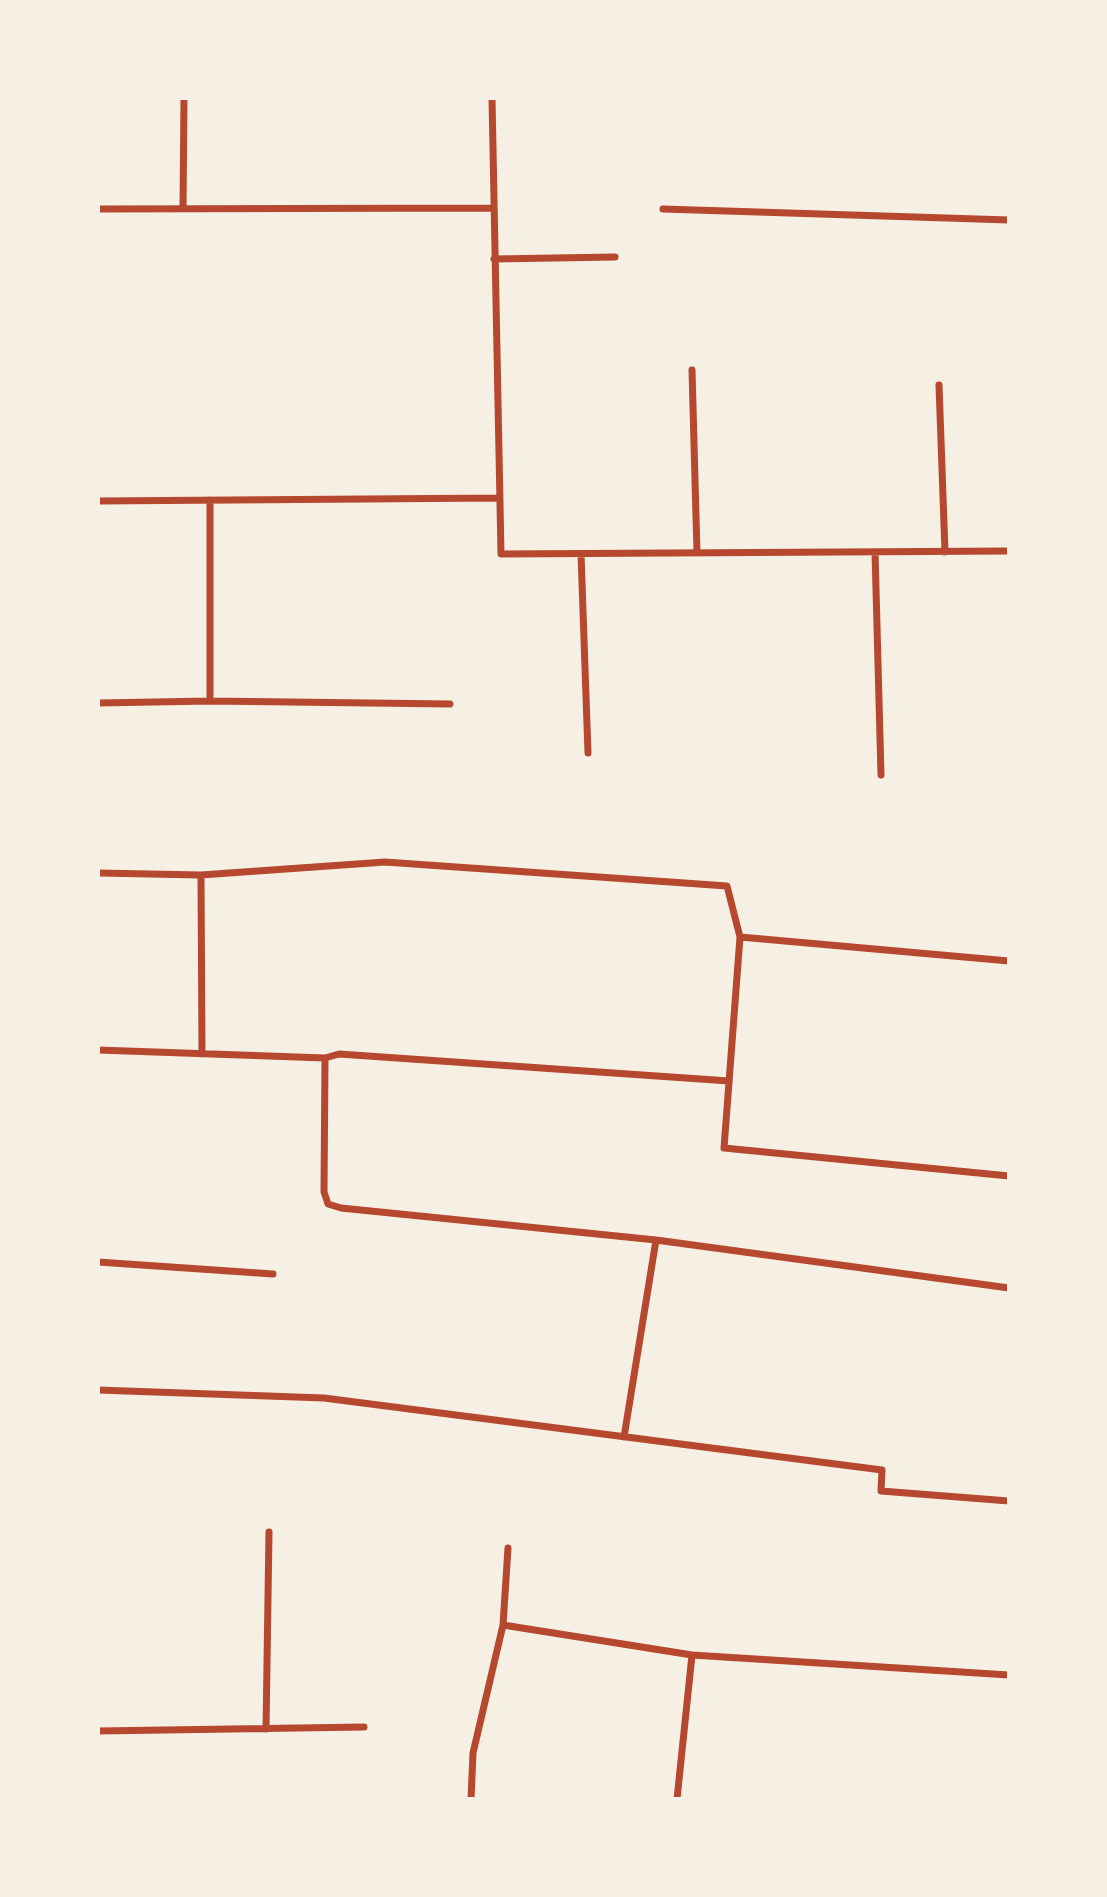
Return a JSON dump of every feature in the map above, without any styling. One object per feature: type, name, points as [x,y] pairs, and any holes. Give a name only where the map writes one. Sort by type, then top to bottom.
[{"type":"street","points":[[183,209],[184,98]]},
{"type":"street","points":[[492,98],[501,554],[1009,551]]},
{"type":"street","points":[[98,209],[493,208]]},
{"type":"street","points":[[663,209],[1009,220]]},
{"type":"street","points":[[494,259],[615,257]]},
{"type":"street","points":[[692,370],[697,553]]},
{"type":"street","points":[[939,384],[945,552]]},
{"type":"street","points":[[98,501],[499,498]]},
{"type":"street","points":[[210,500],[211,701]]},
{"type":"street","points":[[875,552],[881,775]]},
{"type":"street","points":[[580,554],[588,753]]},
{"type":"street","points":[[98,703],[211,701],[450,704]]},
{"type":"street","points":[[98,873],[201,875],[385,862],[727,886],[740,936],[724,1148],[1009,1176]]},
{"type":"street","points":[[201,875],[202,1054]]},
{"type":"street","points":[[740,936],[1009,961]]},
{"type":"street","points":[[98,1050],[325,1058],[339,1054],[729,1080]]},
{"type":"street","points":[[325,1058],[324,1192],[328,1204],[341,1208],[656,1240],[1009,1288]]},
{"type":"street","points":[[624,1437],[656,1240]]},
{"type":"street","points":[[98,1262],[273,1274]]},
{"type":"street","points":[[98,1390],[324,1398],[882,1471],[881,1491],[1009,1501]]},
{"type":"street","points":[[265,1729],[269,1532]]},
{"type":"street","points":[[471,1799],[473,1753],[503,1625],[508,1548]]},
{"type":"street","points":[[503,1625],[692,1655],[1009,1675]]},
{"type":"street","points":[[677,1799],[692,1655]]},
{"type":"street","points":[[98,1731],[364,1727]]}]
